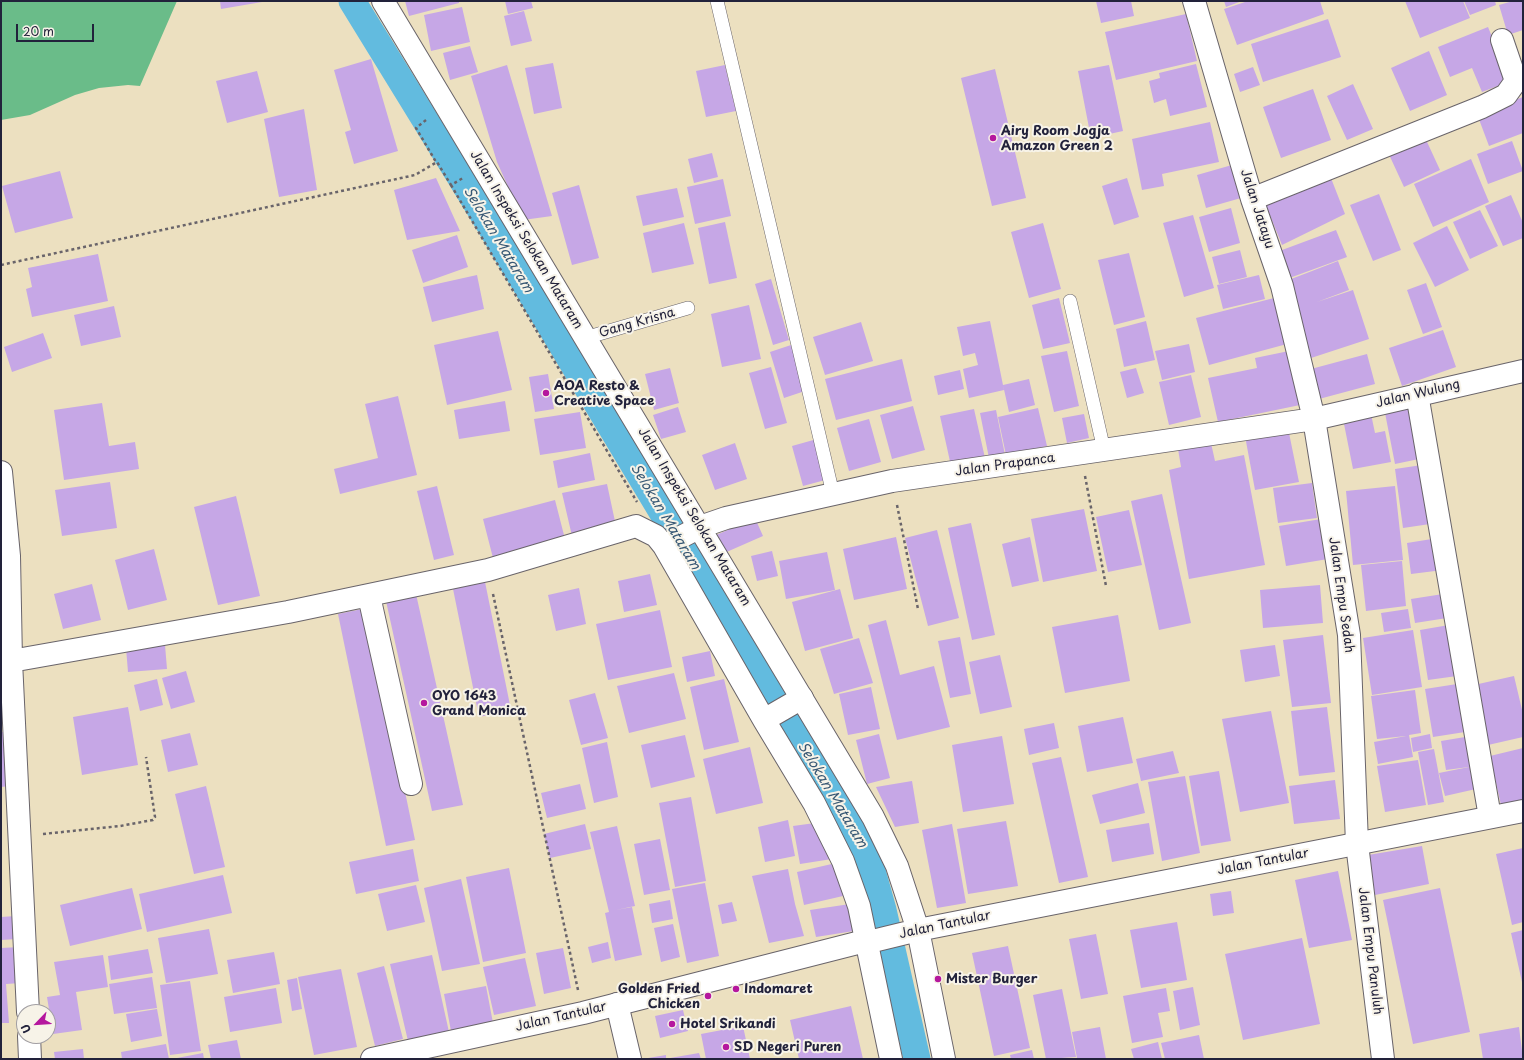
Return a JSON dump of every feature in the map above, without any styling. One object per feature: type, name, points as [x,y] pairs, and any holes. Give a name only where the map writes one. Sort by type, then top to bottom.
[{"type":"street","name":"Jalan Inspeksi Selokan Mataram","points":[[383,1],[585,338],[694,530],[783,709],[873,817],[897,866],[944,1059]]},
{"type":"street","name":"Jalan Jatayu","points":[[1194,1],[1252,199],[1282,286],[1314,419]]},
{"type":"street","points":[[1252,199],[1482,107],[1506,95],[1516,81],[1502,40]]},
{"type":"street","name":"Jalan Wulung","points":[[1314,419],[1416,394],[1523,371]]},
{"type":"street","points":[[1416,394],[1490,817]]},
{"type":"street","name":"Jalan Prapanca","points":[[663,542],[726,518],[892,481],[1314,419]]},
{"type":"street","name":"Jalan Empu Sedah","points":[[1314,419],[1349,635],[1357,844]]},
{"type":"street","points":[[1,472],[9,556],[11,661],[7,700],[19,836],[28,1004]]},
{"type":"street","points":[[11,661],[288,612],[369,596],[488,570],[636,526],[663,542],[783,709],[814,803],[843,861],[871,940],[891,1059]]},
{"type":"street","points":[[369,596],[411,784]]},
{"type":"street","name":"Jalan Tantular","points":[[372,1059],[583,1013],[912,931],[1523,811]]},
{"type":"street","name":"Jalan Empu Panuluh","points":[[1357,844],[1383,1059]]},
{"type":"street","points":[[617,1004],[630,1059]]},
{"type":"street","points":[[29,1044],[30,1059]]},
{"type":"lane","points":[[717,1],[833,494]]},
{"type":"lane","points":[[1070,301],[1104,450]]},
{"type":"lane","name":"Gang Krisna","points":[[585,338],[688,308]]},
{"type":"path","points":[[420,125],[416,128],[663,542]]},
{"type":"path","points":[[1,265],[415,174],[436,162]]},
{"type":"path","points":[[451,185],[455,183]]},
{"type":"path","points":[[1081,454],[1106,586]]},
{"type":"path","points":[[892,481],[918,609]]},
{"type":"path","points":[[488,570],[583,1013]]},
{"type":"path","points":[[19,836],[120,826],[153,820],[155,817],[146,757]]},
{"type":"green space","points":[[1,1],[177,1],[140,86],[128,85],[99,88],[75,95],[30,115],[1,120]]},
{"type":"building","points":[[220,1],[262,1],[262,2],[221,9]]},
{"type":"building","points":[[405,1],[459,1],[459,3],[409,16]]},
{"type":"building","points":[[505,1],[531,1],[533,8],[508,14]]},
{"type":"building","points":[[1096,1],[1131,1],[1134,16],[1101,23]]},
{"type":"building","points":[[1224,1],[1242,1],[1226,7]]},
{"type":"building","points":[[1248,1],[1320,1],[1324,14],[1237,45],[1224,9]]},
{"type":"building","points":[[1405,1],[1463,1],[1470,18],[1420,38]]},
{"type":"building","points":[[1464,1],[1495,1],[1496,5],[1470,15]]},
{"type":"building","points":[[1513,1],[1523,1],[1523,30],[1508,35],[1499,5]]},
{"type":"building","points":[[462,7],[470,42],[431,51],[424,15]]},
{"type":"building","points":[[524,11],[532,41],[511,46],[504,16]]},
{"type":"building","points":[[1186,14],[1197,61],[1116,80],[1105,32]]},
{"type":"building","points":[[1328,19],[1341,57],[1263,82],[1251,44]]},
{"type":"building","points":[[1488,27],[1510,81],[1482,92],[1472,68],[1450,77],[1438,47]]},
{"type":"building","points":[[470,46],[478,72],[450,80],[443,53]]},
{"type":"building","points":[[1429,51],[1447,95],[1410,111],[1391,68]]},
{"type":"building","points":[[371,59],[398,151],[354,164],[345,132],[351,130],[334,70]]},
{"type":"building","points":[[553,63],[562,108],[534,114],[525,68]]},
{"type":"building","points":[[1196,64],[1207,107],[1170,116],[1166,99],[1154,103],[1149,81],[1160,78],[1159,73]]},
{"type":"building","points":[[507,65],[552,216],[523,220],[497,162],[471,76]]},
{"type":"building","points":[[725,65],[736,111],[706,117],[696,71]]},
{"type":"building","points":[[1109,65],[1123,131],[1091,138],[1078,71]]},
{"type":"building","points":[[1253,67],[1260,85],[1240,92],[1234,74]]},
{"type":"building","name":"Airy Room Jogja Amazon Green 2","points":[[995,69],[1026,198],[992,206],[961,78]]},
{"type":"building","points":[[257,71],[268,112],[227,123],[216,81]]},
{"type":"building","points":[[1353,84],[1373,129],[1347,140],[1327,96]]},
{"type":"building","points":[[1313,89],[1331,140],[1281,158],[1263,107]]},
{"type":"building","points":[[1523,97],[1523,133],[1489,146],[1477,114]]},
{"type":"building","points":[[304,109],[317,190],[279,197],[264,119]]},
{"type":"building","points":[[1210,122],[1219,162],[1162,174],[1164,186],[1142,190],[1132,139]]},
{"type":"building","points":[[1422,131],[1440,170],[1404,187],[1386,148]]},
{"type":"building","points":[[1512,141],[1523,171],[1488,184],[1477,154]]},
{"type":"building","points":[[712,153],[718,177],[694,183],[688,159]]},
{"type":"building","points":[[1471,159],[1489,202],[1433,227],[1414,184]]},
{"type":"building","points":[[1232,165],[1241,198],[1206,208],[1197,175]]},
{"type":"building","points":[[60,171],[73,218],[15,233],[2,186]]},
{"type":"building","points":[[1329,173],[1345,214],[1282,245],[1263,198]]},
{"type":"building","points":[[436,178],[460,231],[407,240],[394,190]]},
{"type":"building","points":[[1127,178],[1139,217],[1114,225],[1102,186]]},
{"type":"building","points":[[723,179],[731,216],[695,224],[687,187]]},
{"type":"building","points":[[579,185],[599,258],[572,265],[552,193]]},
{"type":"building","points":[[677,188],[684,217],[643,226],[636,196]]},
{"type":"building","points":[[1379,194],[1401,250],[1373,261],[1350,205]]},
{"type":"building","points":[[1511,195],[1523,223],[1523,238],[1503,246],[1485,206]]},
{"type":"building","points":[[1231,208],[1240,243],[1209,252],[1199,217]]},
{"type":"building","points":[[1480,210],[1498,246],[1470,259],[1453,222]]},
{"type":"building","points":[[1193,215],[1214,288],[1184,297],[1163,223]]},
{"type":"building","points":[[725,222],[737,278],[709,284],[698,228]]},
{"type":"building","points":[[684,223],[694,264],[652,273],[643,233]]},
{"type":"building","points":[[1043,223],[1061,289],[1029,298],[1011,232]]},
{"type":"building","points":[[1447,226],[1469,270],[1435,287],[1413,243]]},
{"type":"building","points":[[1336,230],[1347,257],[1284,280],[1274,253]]},
{"type":"building","points":[[457,235],[468,267],[423,283],[412,250]]},
{"type":"building","points":[[1240,250],[1247,277],[1219,284],[1212,257]]},
{"type":"building","points":[[1129,253],[1145,317],[1114,325],[1098,260]]},
{"type":"building","points":[[98,254],[108,301],[32,317],[26,289],[32,287],[28,268]]},
{"type":"building","points":[[1338,261],[1349,290],[1317,302],[1353,290],[1369,339],[1311,358],[1286,281]]},
{"type":"building","points":[[477,275],[484,309],[432,322],[423,287]]},
{"type":"building","points":[[1259,275],[1265,299],[1223,309],[1217,285]]},
{"type":"building","points":[[771,279],[789,340],[773,345],[755,284]]},
{"type":"building","points":[[1426,283],[1442,327],[1423,334],[1407,290]]},
{"type":"building","points":[[1059,298],[1070,343],[1043,349],[1032,305]]},
{"type":"building","points":[[1274,298],[1287,344],[1209,365],[1196,318]]},
{"type":"building","points":[[749,305],[761,359],[722,367],[711,314]]},
{"type":"building","points":[[114,306],[121,337],[81,346],[74,315]]},
{"type":"building","points":[[990,321],[1004,390],[969,398],[963,369],[978,365],[975,353],[963,356],[957,327]]},
{"type":"building","points":[[1146,321],[1155,360],[1124,367],[1116,329]]},
{"type":"building","points":[[861,322],[873,361],[825,375],[813,337]]},
{"type":"building","points":[[1443,330],[1456,367],[1402,386],[1389,348]]},
{"type":"building","points":[[498,331],[512,390],[447,405],[434,345]]},
{"type":"building","points":[[43,333],[52,358],[12,372],[4,347]]},
{"type":"building","points":[[1189,344],[1195,372],[1162,380],[1155,351]]},
{"type":"building","points":[[791,345],[805,391],[784,398],[770,352]]},
{"type":"building","points":[[1067,351],[1079,406],[1054,412],[1041,356]]},
{"type":"building","points":[[1289,351],[1300,405],[1218,422],[1208,378],[1257,368],[1255,358]]},
{"type":"building","points":[[1367,354],[1375,384],[1319,399],[1311,369]]},
{"type":"building","points":[[902,359],[912,401],[836,420],[825,379]]},
{"type":"building","points":[[771,367],[787,423],[765,429],[749,373]]},
{"type":"building","points":[[670,368],[679,403],[654,410],[645,374]]},
{"type":"building","points":[[1136,368],[1144,393],[1127,398],[1120,372]]},
{"type":"building","points":[[960,370],[964,389],[938,395],[934,376]]},
{"type":"building","points":[[548,374],[554,409],[535,412],[529,377]]},
{"type":"building","points":[[1191,375],[1201,417],[1169,425],[1159,382]]},
{"type":"building","points":[[1029,379],[1035,405],[1009,412],[1003,385]]},
{"type":"building","points":[[398,396],[417,475],[340,494],[334,469],[378,458],[365,404]]},
{"type":"building","points":[[505,401],[510,431],[459,439],[454,410]]},
{"type":"building","points":[[102,403],[109,446],[135,442],[139,469],[64,480],[54,410]]},
{"type":"building","points":[[913,406],[925,450],[892,459],[880,415]]},
{"type":"building","points":[[678,407],[686,432],[661,439],[653,415]]},
{"type":"building","points":[[1038,408],[1047,446],[1006,455],[998,417]]},
{"type":"building","points":[[1409,408],[1419,459],[1395,464],[1385,413]]},
{"type":"building","points":[[974,409],[985,458],[951,466],[940,416]]},
{"type":"building","points":[[996,410],[1005,455],[989,458],[980,413]]},
{"type":"building","points":[[580,412],[586,448],[540,455],[534,419]]},
{"type":"building","points":[[1084,414],[1089,438],[1067,443],[1062,418]]},
{"type":"building","points":[[1371,414],[1375,433],[1385,431],[1391,462],[1353,469],[1343,419]]},
{"type":"building","points":[[869,419],[881,462],[849,471],[837,428]]},
{"type":"building","points":[[1288,428],[1299,482],[1255,490],[1245,436]]},
{"type":"building","points":[[817,439],[829,479],[803,486],[792,446]]},
{"type":"building","points":[[735,443],[747,479],[715,490],[702,455]]},
{"type":"building","points":[[1211,443],[1215,461],[1244,455],[1265,565],[1189,579],[1169,470],[1181,467],[1178,449]]},
{"type":"building","points":[[590,453],[595,480],[558,488],[553,461]]},
{"type":"building","points":[[1422,465],[1430,524],[1403,528],[1395,469]]},
{"type":"building","points":[[110,482],[117,528],[62,536],[55,490]]},
{"type":"building","points":[[1312,483],[1317,518],[1278,523],[1273,488]]},
{"type":"building","points":[[607,484],[616,526],[572,536],[562,493]]},
{"type":"building","points":[[437,486],[454,555],[434,560],[417,491]]},
{"type":"building","points":[[1395,486],[1403,560],[1353,565],[1346,491]]},
{"type":"building","points":[[1162,494],[1191,623],[1159,630],[1131,501]]},
{"type":"building","points":[[236,496],[260,596],[218,605],[194,507]]},
{"type":"building","points":[[555,500],[565,539],[493,558],[483,519]]},
{"type":"building","points":[[1084,509],[1097,571],[1043,582],[1031,519]]},
{"type":"building","points":[[1129,510],[1142,565],[1108,572],[1096,517]]},
{"type":"building","points":[[755,518],[763,536],[722,554],[714,536]]},
{"type":"building","points":[[1321,519],[1328,559],[1286,566],[1279,526]]},
{"type":"building","points":[[971,523],[995,635],[972,640],[948,528]]},
{"type":"building","points":[[937,530],[959,618],[928,626],[905,538]]},
{"type":"building","points":[[896,537],[907,589],[854,600],[843,549]]},
{"type":"building","points":[[1030,537],[1039,581],[1012,587],[1002,544]]},
{"type":"building","points":[[1438,538],[1443,570],[1411,574],[1407,543]]},
{"type":"building","points":[[154,549],[167,600],[128,610],[115,560]]},
{"type":"building","points":[[772,551],[778,576],[757,581],[751,556]]},
{"type":"building","points":[[827,552],[835,590],[786,599],[779,561]]},
{"type":"building","points":[[1402,561],[1406,606],[1366,611],[1361,565]]},
{"type":"building","points":[[650,574],[657,605],[624,612],[618,581]]},
{"type":"building","points":[[484,577],[511,710],[479,717],[452,584]]},
{"type":"building","points":[[92,584],[101,620],[63,629],[54,594]]},
{"type":"building","points":[[1320,585],[1323,623],[1263,628],[1260,590]]},
{"type":"building","points":[[579,588],[586,624],[556,631],[548,595]]},
{"type":"building","points":[[840,589],[853,638],[805,651],[792,602]]},
{"type":"building","name":"OYO 1643 Grand Monica","points":[[416,594],[463,805],[432,811],[386,601]]},
{"type":"building","points":[[1443,594],[1447,618],[1415,623],[1411,599]]},
{"type":"building","points":[[367,608],[415,840],[386,846],[338,614]]},
{"type":"building","points":[[1408,609],[1411,628],[1384,632],[1381,613]]},
{"type":"building","points":[[660,610],[672,667],[608,680],[596,624]]},
{"type":"building","points":[[1118,615],[1130,681],[1065,693],[1052,627]]},
{"type":"building","points":[[886,620],[900,675],[934,666],[950,727],[897,740],[868,625]]},
{"type":"building","points":[[1449,625],[1457,676],[1428,680],[1420,630]]},
{"type":"building","points":[[1413,630],[1422,687],[1372,695],[1363,638]]},
{"type":"building","points":[[1323,635],[1331,703],[1292,707],[1283,640]]},
{"type":"building","points":[[960,637],[971,694],[950,698],[938,641]]},
{"type":"building","points":[[859,638],[873,683],[834,694],[820,649]]},
{"type":"building","points":[[165,645],[167,669],[128,672],[126,648]]},
{"type":"building","points":[[1275,645],[1280,676],[1245,682],[1240,650]]},
{"type":"building","points":[[710,651],[715,676],[687,682],[682,657]]},
{"type":"building","points":[[1000,655],[1012,707],[980,714],[969,662]]},
{"type":"building","points":[[186,671],[195,702],[171,709],[162,678]]},
{"type":"building","points":[[674,673],[686,719],[629,733],[617,686]]},
{"type":"building","points":[[1514,676],[1523,714],[1523,737],[1488,745],[1474,685]]},
{"type":"building","points":[[157,679],[163,705],[140,711],[134,685]]},
{"type":"building","points":[[724,679],[739,742],[704,750],[690,687]]},
{"type":"building","points":[[1457,684],[1465,732],[1433,737],[1425,689]]},
{"type":"building","points":[[871,687],[880,729],[848,735],[839,694]]},
{"type":"building","points":[[1415,690],[1421,733],[1409,735],[1413,757],[1378,764],[1374,742],[1406,736],[1377,739],[1371,696]]},
{"type":"building","points":[[595,693],[608,738],[581,745],[569,700]]},
{"type":"building","points":[[128,707],[138,765],[82,775],[73,717]]},
{"type":"building","points":[[1327,707],[1335,772],[1299,776],[1291,711]]},
{"type":"building","points":[[1271,711],[1289,803],[1240,812],[1222,719]]},
{"type":"building","points":[[1123,717],[1133,763],[1087,772],[1078,726]]},
{"type":"building","points":[[1054,723],[1059,748],[1029,755],[1024,729]]},
{"type":"building","points":[[1,732],[4,732],[10,786],[1,787]]},
{"type":"building","points":[[190,733],[198,765],[168,772],[161,740]]},
{"type":"building","points":[[879,734],[890,778],[867,784],[856,740]]},
{"type":"building","points":[[1430,734],[1432,748],[1413,752],[1411,738]]},
{"type":"building","points":[[685,735],[695,777],[651,788],[641,745]]},
{"type":"building","points":[[1002,736],[1014,804],[963,812],[952,745]]},
{"type":"building","points":[[1465,737],[1476,789],[1445,796],[1439,773],[1469,767],[1446,770],[1441,741]]},
{"type":"building","points":[[607,742],[618,797],[594,803],[582,748]]},
{"type":"building","points":[[750,747],[763,803],[716,814],[703,759]]},
{"type":"building","points":[[1523,748],[1523,800],[1501,805],[1490,756]]},
{"type":"building","points":[[1434,749],[1444,802],[1428,805],[1418,752]]},
{"type":"building","points":[[1173,751],[1179,773],[1141,781],[1136,759]]},
{"type":"building","points":[[1061,757],[1088,877],[1059,883],[1032,763]]},
{"type":"building","points":[[1418,760],[1426,805],[1385,812],[1377,766]]},
{"type":"building","points":[[1219,771],[1231,841],[1201,846],[1189,776]]},
{"type":"building","points":[[1185,776],[1200,853],[1162,861],[1148,782]]},
{"type":"building","points":[[1335,780],[1340,819],[1294,824],[1289,786]]},
{"type":"building","points":[[912,781],[919,823],[895,827],[876,787]]},
{"type":"building","points":[[1138,783],[1145,813],[1100,824],[1092,795]]},
{"type":"building","points":[[580,784],[586,809],[547,818],[541,793]]},
{"type":"building","points":[[206,786],[225,867],[194,874],[175,794]]},
{"type":"building","points":[[691,797],[706,881],[675,887],[659,803]]},
{"type":"building","points":[[788,820],[795,856],[765,862],[758,827]]},
{"type":"building","points":[[1006,821],[1018,886],[968,894],[957,829]]},
{"type":"building","points":[[815,823],[832,859],[800,864],[793,826]]},
{"type":"building","points":[[1149,823],[1154,854],[1112,862],[1106,830]]},
{"type":"building","points":[[585,824],[591,849],[550,858],[544,834]]},
{"type":"building","points":[[952,824],[966,903],[937,908],[922,830]]},
{"type":"building","points":[[617,826],[635,906],[616,910],[632,907],[642,955],[615,961],[605,913],[609,912],[590,832]]},
{"type":"building","points":[[660,839],[670,890],[644,895],[634,844]]},
{"type":"building","points":[[1422,846],[1429,884],[1375,895],[1368,855]]},
{"type":"building","points":[[1523,848],[1523,922],[1512,925],[1496,854]]},
{"type":"building","points":[[413,849],[419,881],[356,894],[349,862]]},
{"type":"building","points":[[836,863],[843,896],[804,905],[797,872]]},
{"type":"building","points":[[509,868],[526,953],[483,962],[466,877]]},
{"type":"building","points":[[788,869],[795,904],[804,936],[769,943],[752,876]]},
{"type":"building","points":[[1338,871],[1352,940],[1309,948],[1295,880]]},
{"type":"building","points":[[223,875],[232,913],[147,932],[139,894]]},
{"type":"building","points":[[461,879],[480,964],[442,971],[424,888]]},
{"type":"building","points":[[705,883],[719,956],[687,963],[672,889]]},
{"type":"building","points":[[416,885],[425,922],[387,931],[378,894]]},
{"type":"building","points":[[132,888],[142,929],[70,946],[60,905]]},
{"type":"building","points":[[1440,888],[1470,1032],[1413,1044],[1383,900]]},
{"type":"building","points":[[1231,891],[1234,913],[1213,916],[1210,894]]},
{"type":"building","points":[[670,900],[673,919],[652,923],[649,904]]},
{"type":"building","points":[[732,902],[737,921],[722,924],[718,905]]},
{"type":"building","points":[[850,904],[854,931],[816,937],[810,910]]},
{"type":"building","points":[[16,916],[17,939],[1,940],[1,917]]},
{"type":"building","points":[[1177,922],[1187,980],[1141,988],[1130,930]]},
{"type":"building","points":[[673,924],[680,957],[661,962],[654,928]]},
{"type":"building","points":[[209,929],[218,974],[166,983],[158,938]]},
{"type":"building","points":[[1523,930],[1523,982],[1522,982],[1511,933]]},
{"type":"building","points":[[1096,934],[1108,994],[1081,999],[1069,939]]},
{"type":"building","points":[[1302,938],[1320,1024],[1243,1040],[1225,954]]},
{"type":"building","points":[[608,942],[611,958],[592,963],[588,947]]},
{"type":"building","points":[[1008,946],[1030,1048],[994,1056],[972,953]]},
{"type":"building","points":[[20,947],[21,983],[6,984],[9,1023],[1,1023],[1,948]]},
{"type":"building","points":[[563,948],[571,988],[544,994],[536,953]]},
{"type":"building","points":[[148,949],[153,973],[111,980],[108,956]]},
{"type":"building","points":[[274,952],[280,984],[233,993],[227,960]]},
{"type":"building","points":[[103,955],[108,987],[76,992],[82,1030],[56,1034],[56,1004],[48,1004],[47,997],[60,995],[54,962]]},
{"type":"building","points":[[432,955],[449,1032],[408,1041],[390,964]]},
{"type":"building","points":[[525,958],[536,1006],[494,1015],[483,967]]},
{"type":"building","points":[[384,966],[403,1039],[375,1046],[357,973]]},
{"type":"building","points":[[341,969],[357,1047],[314,1055],[298,977]]},
{"type":"building","points":[[152,977],[157,1008],[114,1014],[109,984]]},
{"type":"building","points":[[297,978],[302,1009],[292,1011],[287,980]]},
{"type":"building","points":[[190,981],[201,1051],[170,1055],[160,985]]},
{"type":"building","points":[[486,986],[493,1023],[451,1031],[444,994]]},
{"type":"building","points":[[1193,987],[1200,1025],[1180,1030],[1173,991]]},
{"type":"building","points":[[276,988],[282,1023],[230,1032],[224,997]]},
{"type":"building","points":[[1166,988],[1170,1011],[1158,1013],[1163,1037],[1132,1043],[1123,996]]},
{"type":"building","points":[[1062,989],[1076,1057],[1046,1059],[1033,995]]},
{"type":"building","points":[[851,1006],[863,1059],[799,1059],[790,1020]]},
{"type":"building","points":[[157,1009],[162,1036],[131,1042],[126,1014]]},
{"type":"building","name":"Hotel Srikandi","points":[[683,1010],[688,1031],[660,1038],[655,1016]]},
{"type":"building","name":"SD Negeri Puren","points":[[743,1026],[750,1059],[706,1059],[701,1034]]},
{"type":"building","points":[[1100,1027],[1106,1059],[1074,1059],[1077,1058],[1072,1032]]},
{"type":"building","points":[[1519,1027],[1523,1059],[1483,1059],[1479,1034]]},
{"type":"building","points":[[1199,1035],[1204,1059],[1165,1059],[1161,1043]]},
{"type":"building","points":[[237,1040],[241,1059],[211,1059],[208,1045]]},
{"type":"building","points":[[1158,1042],[1162,1059],[1134,1059],[1131,1049]]},
{"type":"building","points":[[166,1044],[169,1059],[122,1059],[121,1052]]},
{"type":"building","points":[[83,1049],[84,1059],[55,1059],[54,1052]]},
{"type":"building","points":[[1032,1050],[1034,1059],[1011,1059],[1010,1055]]},
{"type":"building","points":[[203,1053],[204,1059],[177,1059],[177,1058]]},
{"type":"building","points":[[699,1053],[701,1059],[670,1058]]},
{"type":"building","points":[[666,1055],[666,1059],[648,1059],[648,1058]]},
{"type":"waterway","name":"Selokan Mataram","points":[[352,1],[486,219],[867,853],[883,910],[917,1059]]},
{"type":"place","name":"Airy Room Jogja Amazon Green 2","points":[[993,138]]},
{"type":"place","name":"AOA Resto & Creative Space","points":[[546,393]]},
{"type":"place","name":"OYO 1643 Grand Monica","points":[[424,703]]},
{"type":"place","name":"Mister Burger","points":[[938,979]]},
{"type":"place","name":"Indomaret","points":[[736,989]]},
{"type":"place","name":"Golden Fried Chicken","points":[[708,996]]},
{"type":"place","name":"Hotel Srikandi","points":[[672,1024]]},
{"type":"place","name":"SD Negeri Puren","points":[[726,1047]]}]
